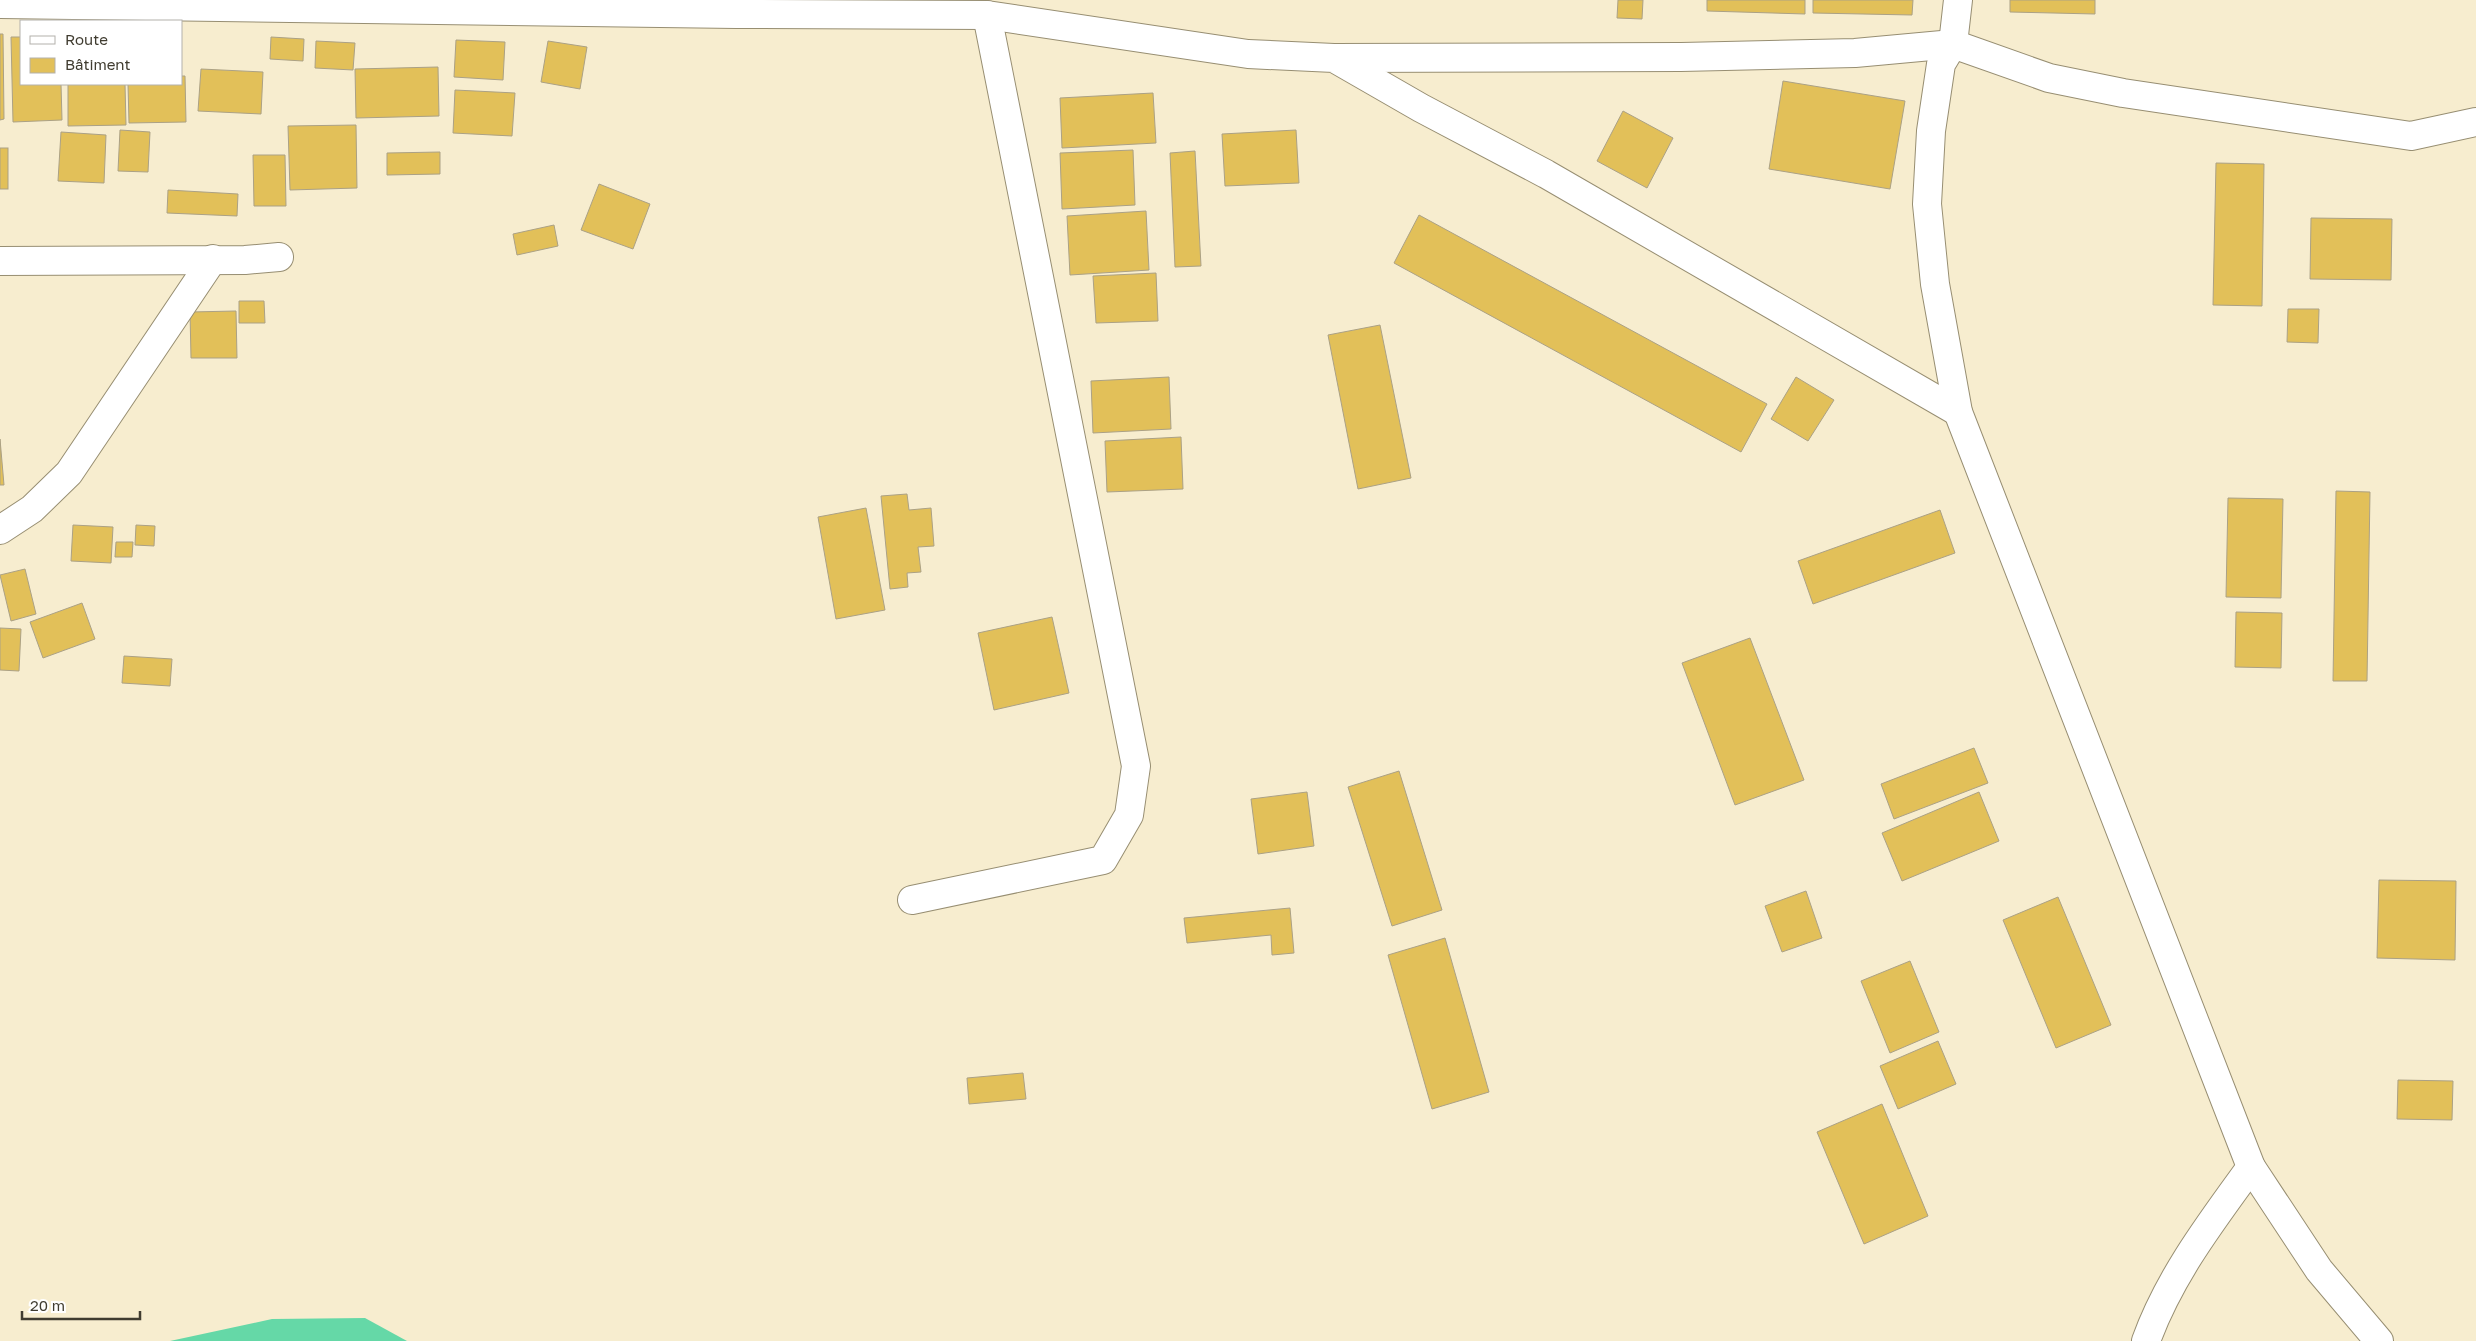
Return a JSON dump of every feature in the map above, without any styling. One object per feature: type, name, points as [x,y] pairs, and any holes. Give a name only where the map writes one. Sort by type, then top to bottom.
[{"type":"street","points":[[1958,0],[1953,44],[1941,64],[1931,131],[1927,204],[1935,284],[1958,412],[2251,1167],[2319,1270],[2379,1341]]},
{"type":"street","points":[[0,4],[736,7],[987,15],[1248,54],[1334,58],[1855,53],[1953,44],[2049,78],[2132,94],[2411,136],[2476,122]]},
{"type":"street","points":[[912,900],[1103,860],[1129,815],[1136,766],[987,15]]},
{"type":"street","points":[[1334,58],[1420,108],[1546,174],[1958,412]]},
{"type":"street","points":[[0,261],[245,260],[280,258]]},
{"type":"street","points":[[0,530],[32,509],[69,473],[213,259]]},
{"type":"street","points":[[2146,1341],[2152,1324],[2195,1244],[2251,1167]]},
{"type":"green space","points":[[365,1318],[407,1341],[170,1341],[272,1319]]},
{"type":"building","points":[[1618,0],[1643,0],[1642,19],[1617,18]]},
{"type":"building","points":[[1707,0],[1805,0],[1805,14],[1707,11]]},
{"type":"building","points":[[1813,0],[1913,0],[1912,15],[1813,13]]},
{"type":"building","points":[[2010,0],[2095,0],[2095,14],[2010,12]]},
{"type":"building","points":[[0,34],[3,34],[4,119],[0,120]]},
{"type":"building","points":[[11,37],[20,37],[20,85],[61,85],[62,120],[13,122]]},
{"type":"building","points":[[271,37],[304,39],[303,61],[270,59]]},
{"type":"building","points":[[456,40],[505,42],[503,80],[454,77]]},
{"type":"building","points":[[316,41],[355,43],[353,70],[315,68]]},
{"type":"building","points":[[548,41],[587,47],[580,89],[541,82]]},
{"type":"building","points":[[438,67],[439,116],[356,118],[355,69]]},
{"type":"building","points":[[201,69],[263,72],[261,114],[198,111]]},
{"type":"building","points":[[182,76],[185,76],[186,122],[129,123],[128,85],[182,85]]},
{"type":"building","points":[[1783,81],[1905,101],[1890,189],[1769,169]]},
{"type":"building","points":[[68,85],[125,85],[126,125],[68,126]]},
{"type":"building","points":[[455,90],[515,93],[512,136],[453,133]]},
{"type":"building","points":[[1153,93],[1156,143],[1062,148],[1060,98]]},
{"type":"building","points":[[1623,111],[1673,138],[1647,188],[1597,161]]},
{"type":"building","points":[[356,125],[357,188],[290,190],[288,126]]},
{"type":"building","points":[[120,130],[150,132],[148,172],[118,171]]},
{"type":"building","points":[[1296,130],[1299,183],[1225,186],[1222,134]]},
{"type":"building","points":[[61,132],[106,135],[104,183],[58,181]]},
{"type":"building","points":[[0,148],[8,148],[8,189],[0,189]]},
{"type":"building","points":[[1133,150],[1135,205],[1062,209],[1060,153]]},
{"type":"building","points":[[1195,151],[1201,266],[1175,267],[1170,153]]},
{"type":"building","points":[[440,152],[440,174],[387,175],[387,153]]},
{"type":"building","points":[[253,155],[285,155],[286,206],[254,206]]},
{"type":"building","points":[[2216,163],[2264,164],[2262,306],[2213,305]]},
{"type":"building","points":[[599,184],[650,204],[633,249],[581,230]]},
{"type":"building","points":[[168,190],[238,194],[237,216],[167,213]]},
{"type":"building","points":[[1146,211],[1149,270],[1070,275],[1067,216]]},
{"type":"building","points":[[1419,215],[1767,404],[1741,452],[1394,263]]},
{"type":"building","points":[[2311,218],[2392,219],[2391,280],[2310,279]]},
{"type":"building","points":[[554,225],[558,246],[517,255],[513,234]]},
{"type":"building","points":[[1156,273],[1158,321],[1096,323],[1093,276]]},
{"type":"building","points":[[239,301],[264,301],[265,323],[239,323]]},
{"type":"building","points":[[2288,309],[2319,309],[2318,343],[2287,342]]},
{"type":"building","points":[[236,311],[237,358],[191,358],[190,312]]},
{"type":"building","points":[[1380,325],[1411,478],[1358,489],[1328,335]]},
{"type":"building","points":[[1169,377],[1171,429],[1093,433],[1091,381]]},
{"type":"building","points":[[1796,377],[1834,400],[1808,441],[1771,419]]},
{"type":"building","points":[[1181,437],[1183,489],[1107,492],[1105,441]]},
{"type":"building","points":[[0,439],[4,485],[0,485]]},
{"type":"building","points":[[2336,491],[2370,492],[2367,681],[2333,681]]},
{"type":"building","points":[[907,494],[909,510],[931,508],[934,546],[918,547],[921,572],[907,573],[908,587],[890,589],[881,496]]},
{"type":"building","points":[[2228,498],[2283,499],[2281,598],[2226,597]]},
{"type":"building","points":[[866,508],[885,610],[836,619],[818,517]]},
{"type":"building","points":[[1940,510],[1955,553],[1813,604],[1798,561]]},
{"type":"building","points":[[73,525],[113,527],[111,563],[71,561]]},
{"type":"building","points":[[136,525],[155,526],[154,546],[135,545]]},
{"type":"building","points":[[116,542],[133,542],[132,557],[115,557]]},
{"type":"building","points":[[25,569],[36,614],[11,621],[0,575]]},
{"type":"building","points":[[82,603],[95,639],[43,658],[30,622]]},
{"type":"building","points":[[2236,612],[2282,613],[2281,668],[2235,667]]},
{"type":"building","points":[[1052,617],[1069,693],[994,710],[978,633]]},
{"type":"building","points":[[0,628],[21,629],[19,671],[0,670]]},
{"type":"building","points":[[1750,638],[1804,780],[1735,805],[1682,663]]},
{"type":"building","points":[[124,656],[172,659],[170,686],[122,683]]},
{"type":"building","points":[[1974,748],[1988,783],[1894,819],[1881,784]]},
{"type":"building","points":[[1399,771],[1442,910],[1392,926],[1348,787]]},
{"type":"building","points":[[1307,792],[1314,846],[1258,854],[1251,799]]},
{"type":"building","points":[[1979,792],[1999,841],[1902,881],[1882,833]]},
{"type":"building","points":[[2379,880],[2456,881],[2455,960],[2377,958]]},
{"type":"building","points":[[1806,891],[1822,938],[1782,952],[1765,906]]},
{"type":"building","points":[[2058,897],[2111,1025],[2056,1048],[2003,920]]},
{"type":"building","points":[[1290,908],[1294,953],[1272,955],[1271,935],[1187,943],[1184,918]]},
{"type":"building","points":[[1445,938],[1489,1092],[1432,1109],[1388,955]]},
{"type":"building","points":[[1910,961],[1939,1032],[1890,1053],[1861,981]]},
{"type":"building","points":[[1938,1041],[1956,1084],[1898,1109],[1880,1066]]},
{"type":"building","points":[[1023,1073],[1026,1099],[969,1104],[967,1078]]},
{"type":"building","points":[[2398,1080],[2453,1081],[2452,1120],[2397,1119]]},
{"type":"building","points":[[1882,1104],[1928,1216],[1864,1244],[1817,1132]]}]
